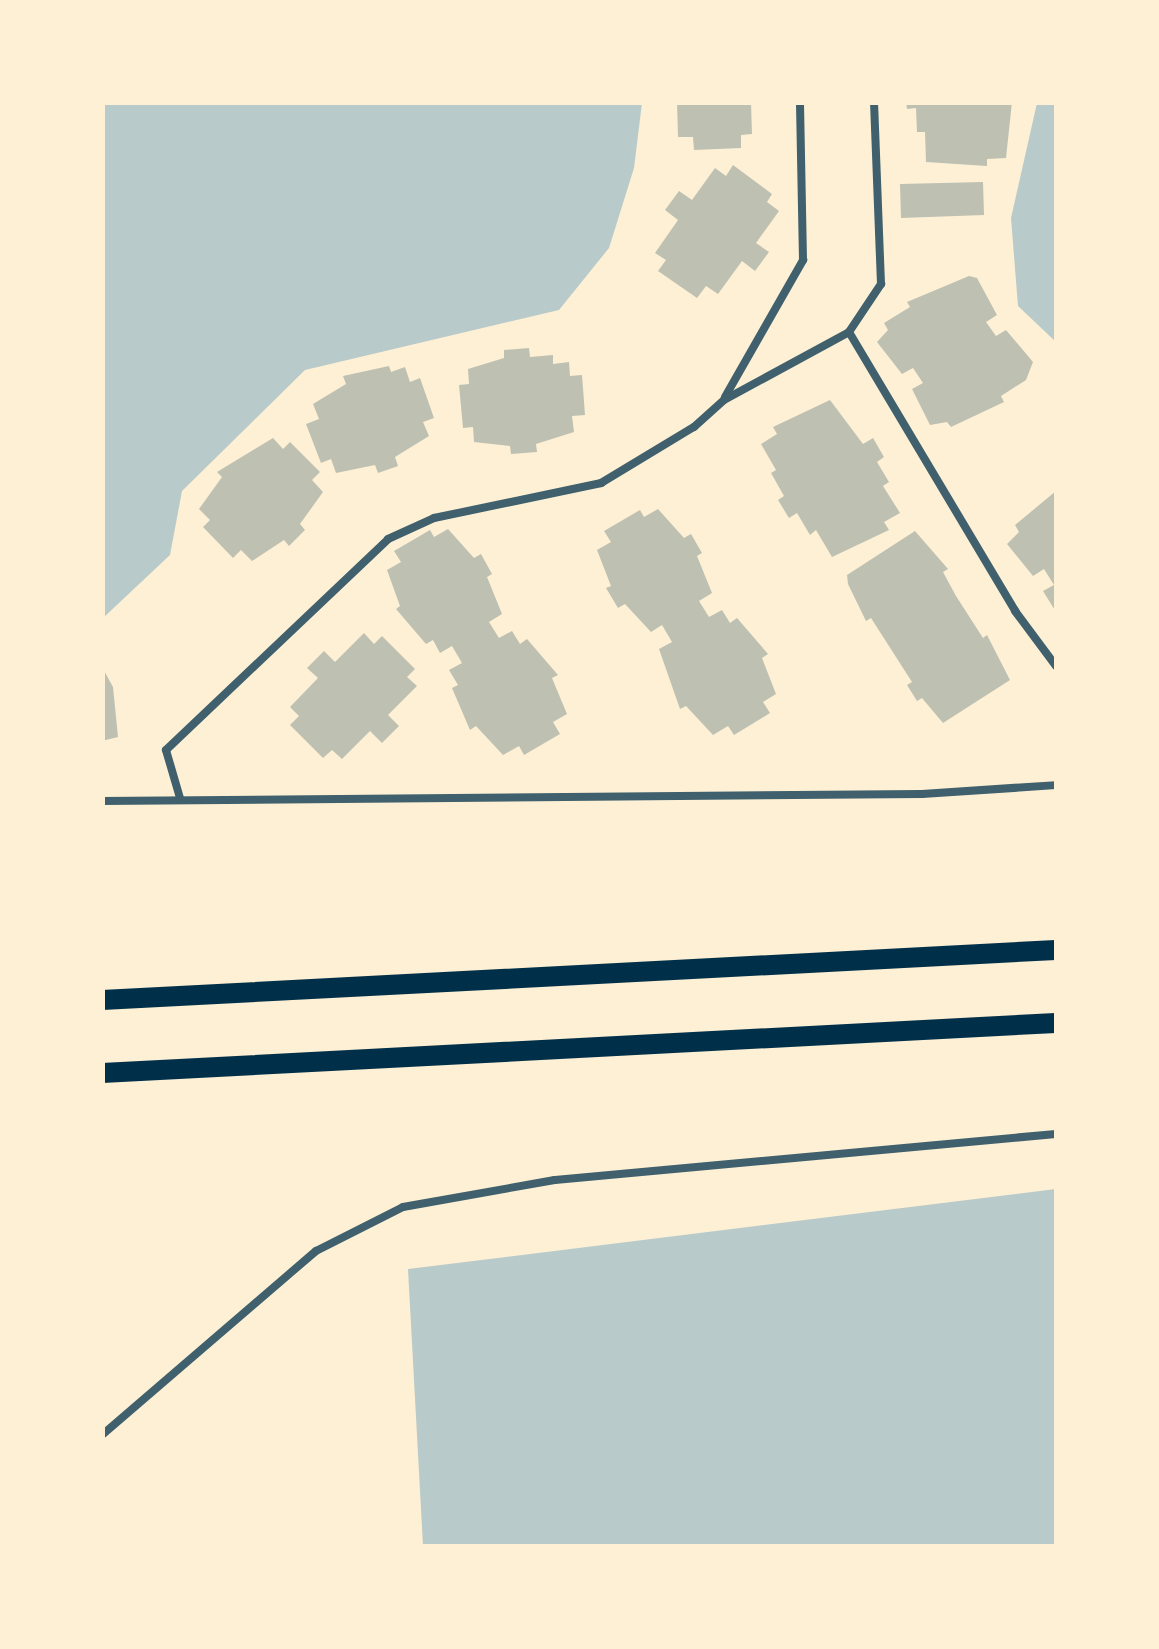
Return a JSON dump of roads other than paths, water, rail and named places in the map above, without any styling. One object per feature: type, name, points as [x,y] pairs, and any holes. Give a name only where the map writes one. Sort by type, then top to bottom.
[{"type":"main road","points":[[102,1000],[1056,950]]},
{"type":"main road","points":[[102,1074],[1056,1022]]},
{"type":"lane","points":[[724,400],[803,260],[800,102]]},
{"type":"lane","points":[[180,798],[166,750],[388,539],[434,518],[601,483],[694,427],[724,400],[849,332],[881,284],[874,102]]},
{"type":"lane","points":[[849,332],[1015,612],[1056,666]]},
{"type":"lane","points":[[102,801],[922,794],[1056,784]]},
{"type":"lane","points":[[102,1435],[316,1251],[403,1207],[555,1180],[1056,1134]]}]
